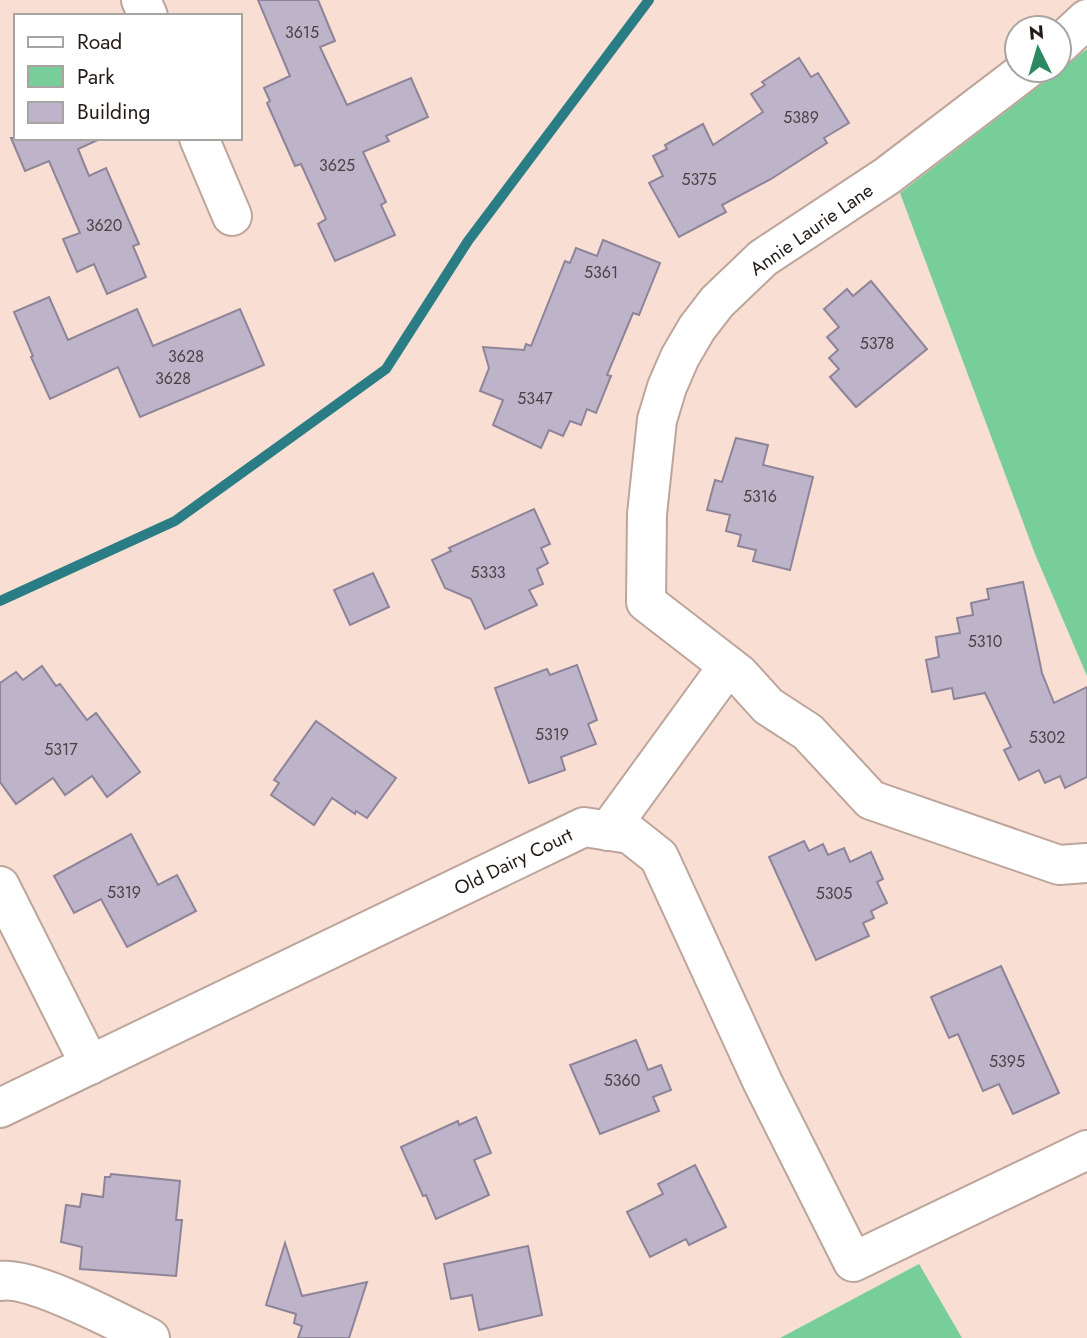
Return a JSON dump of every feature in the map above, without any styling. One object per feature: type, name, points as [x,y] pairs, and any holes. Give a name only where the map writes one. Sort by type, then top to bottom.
[{"type":"street","points":[[1073,32],[1087,19]]},
{"type":"street","name":"Annie Laurie Lane","points":[[728,666],[646,602],[647,514],[657,420],[676,367],[697,328],[718,302],[763,258],[887,176],[1008,84]]},
{"type":"street","points":[[200,140],[232,216]]},
{"type":"street","points":[[608,831],[728,666],[739,674],[768,706],[808,732],[870,800],[1059,864],[1087,863]]},
{"type":"street","name":"Old Dairy Court","points":[[0,1108],[584,827],[630,834],[659,857],[763,1083],[853,1262],[1087,1150]]},
{"type":"street","points":[[0,886],[90,1065]]},
{"type":"street","points":[[0,1280],[9,1279],[58,1295],[150,1338]]},
{"type":"green space","points":[[1087,49],[1087,676],[1035,554],[900,193],[1042,84],[1073,84],[1073,60]]},
{"type":"green space","points":[[919,1264],[962,1338],[780,1338]]},
{"type":"building","points":[[258,0],[318,0],[335,41],[320,47],[347,105],[411,78],[428,117],[386,136],[389,141],[363,152],[386,202],[381,205],[395,235],[335,261],[318,224],[326,219],[301,164],[295,166],[267,103],[270,101],[264,88],[290,76]]},
{"type":"building","points":[[799,58],[811,77],[818,73],[849,123],[824,138],[827,143],[771,179],[722,205],[726,212],[679,237],[649,183],[663,176],[653,156],[667,149],[665,145],[703,124],[713,145],[763,112],[751,94],[765,85],[762,82]]},
{"type":"building","points":[[11,138],[98,140],[78,149],[89,176],[106,168],[139,244],[133,246],[146,277],[107,294],[94,264],[77,272],[63,239],[80,233],[49,161],[25,171]]},
{"type":"building","points":[[603,240],[660,263],[639,315],[633,313],[607,375],[611,376],[596,413],[587,409],[581,425],[570,421],[563,436],[549,430],[541,448],[493,425],[503,400],[480,391],[489,368],[483,347],[524,350],[526,344],[531,346],[565,261],[570,263],[576,248],[597,256]]},
{"type":"building","points":[[871,281],[927,349],[856,407],[830,377],[839,369],[829,358],[838,350],[827,337],[839,327],[824,309],[847,289],[853,296]]},
{"type":"building","points":[[49,297],[68,340],[137,309],[153,346],[240,309],[264,365],[140,417],[118,367],[50,399],[14,312]]},
{"type":"building","points":[[736,438],[768,445],[763,465],[813,477],[790,570],[753,561],[756,550],[738,546],[741,535],[726,531],[730,515],[707,510],[715,480],[722,482]]},
{"type":"building","points":[[534,509],[550,544],[541,548],[548,563],[537,569],[543,584],[529,590],[537,605],[485,629],[471,599],[445,588],[432,560],[451,551],[449,548]]},
{"type":"building","points":[[373,573],[389,607],[350,625],[334,590]]},
{"type":"building","points":[[1023,582],[1042,673],[1054,703],[1087,687],[1087,777],[1065,788],[1060,776],[1045,783],[1039,770],[1019,780],[1004,750],[1011,747],[985,693],[954,699],[952,688],[932,692],[926,660],[939,657],[936,637],[960,633],[957,618],[973,615],[971,603],[989,599],[987,589]]},
{"type":"building","points":[[577,665],[597,720],[588,724],[596,744],[561,757],[565,770],[529,783],[495,688],[547,669],[550,675]]},
{"type":"building","points":[[42,666],[56,686],[60,684],[87,720],[96,713],[140,772],[107,797],[92,776],[65,795],[53,778],[16,804],[0,782],[0,683],[16,672],[23,680]]},
{"type":"building","points":[[316,721],[396,778],[367,818],[356,811],[355,814],[332,798],[314,825],[271,795],[279,783],[274,780]]},
{"type":"building","points":[[131,834],[158,885],[177,875],[196,911],[127,947],[101,899],[74,913],[54,876]]},
{"type":"building","points":[[804,841],[809,851],[823,844],[828,855],[844,848],[850,862],[871,852],[883,879],[877,882],[887,903],[871,911],[874,918],[863,923],[869,936],[816,960],[769,857]]},
{"type":"building","points":[[1001,966],[1059,1093],[1013,1114],[999,1084],[983,1091],[958,1034],[949,1038],[931,997]]},
{"type":"building","points":[[636,1040],[648,1070],[661,1065],[671,1090],[653,1097],[659,1111],[600,1134],[570,1065]]},
{"type":"building","points":[[476,1117],[491,1153],[474,1160],[489,1195],[436,1219],[401,1147],[458,1121],[459,1125]]},
{"type":"building","points":[[695,1165],[726,1227],[689,1245],[686,1239],[650,1257],[627,1212],[663,1194],[658,1184]]},
{"type":"building","points":[[111,1174],[180,1181],[176,1220],[182,1220],[176,1276],[80,1269],[82,1247],[61,1242],[66,1205],[80,1207],[82,1194],[103,1197],[105,1177],[110,1177]]},
{"type":"building","points":[[285,1243],[302,1296],[367,1282],[349,1338],[298,1338],[302,1326],[294,1323],[296,1314],[266,1305]]},
{"type":"building","points":[[528,1246],[542,1315],[479,1330],[472,1295],[451,1299],[444,1264]]},
{"type":"waterway","points":[[0,601],[175,521],[386,369],[468,241],[649,0]]}]
